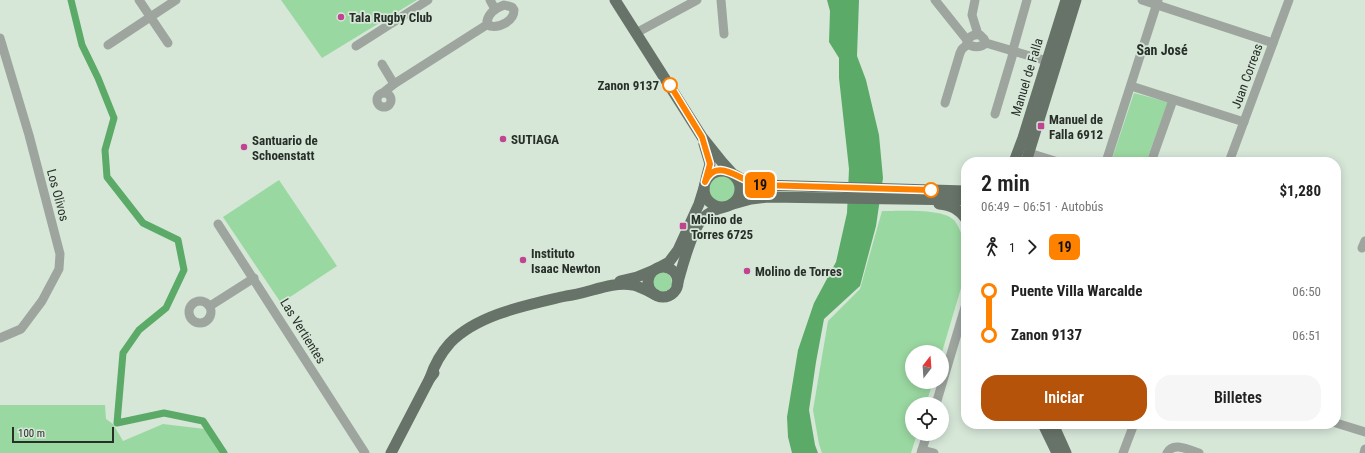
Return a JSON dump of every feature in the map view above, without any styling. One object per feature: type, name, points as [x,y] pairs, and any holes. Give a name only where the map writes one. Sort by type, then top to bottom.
[{"type":"main road","points":[[615,0],[702,137],[722,162],[734,174],[739,180],[741,189],[739,197],[729,205],[717,206],[710,203],[705,196],[705,185],[711,174],[717,171],[726,171],[734,174],[749,183],[757,185],[813,192],[961,200]]},
{"type":"main road","name":"Manuel de Falla","points":[[1016,157],[1066,0]]},
{"type":"main road","name":"Manuel de Falla","points":[[1027,157],[1076,0]]},
{"type":"main road","points":[[656,295],[652,292],[648,285],[649,277],[656,269],[669,262],[678,250],[699,204],[705,185],[710,164],[702,137]]},
{"type":"main road","points":[[898,196],[961,191]]},
{"type":"main road","points":[[391,453],[443,352],[454,339],[465,331],[504,312],[620,284],[638,286],[656,295],[664,297],[673,293],[700,222],[711,211],[761,197],[813,192]]},
{"type":"main road","points":[[898,196],[912,203],[948,206],[958,210],[961,213]]},
{"type":"main road","points":[[566,296],[574,292],[631,279],[662,267],[671,270],[676,276],[677,285]]},
{"type":"main road","points":[[1046,429],[1057,453]]},
{"type":"main road","points":[[1055,429],[1066,453]]},
{"type":"street","points":[[139,0],[168,43]]},
{"type":"street","points":[[108,45],[176,0]]},
{"type":"street","points":[[356,46],[428,0]]},
{"type":"street","points":[[490,0],[495,9]]},
{"type":"street","points":[[636,33],[697,0]]},
{"type":"street","points":[[721,0],[724,34]]},
{"type":"street","points":[[935,0],[972,47],[982,46],[986,43]]},
{"type":"street","points":[[975,0],[972,15],[977,34]]},
{"type":"street","points":[[995,114],[1027,0]]},
{"type":"street","points":[[1142,0],[1157,2],[1273,43]]},
{"type":"street","name":"Juan Correas","points":[[1233,157],[1244,122],[1289,0]]},
{"type":"street","points":[[1108,157],[1157,2]]},
{"type":"street","points":[[504,5],[509,5],[512,7],[514,13],[510,20],[498,26],[490,26],[488,24],[488,17],[495,9],[504,5]]},
{"type":"street","points":[[384,92],[394,84],[488,24]]},
{"type":"street","points":[[945,103],[960,53],[967,42],[977,34]]},
{"type":"street","points":[[977,34],[982,36],[986,43],[1012,52],[1047,61]]},
{"type":"street","name":"Los Olivos","points":[[0,38],[29,135],[60,254],[59,269],[42,301],[21,329],[0,338]]},
{"type":"street","points":[[382,64],[394,84]]},
{"type":"street","points":[[1131,86],[1244,122]]},
{"type":"street","points":[[1153,157],[1173,100]]},
{"type":"street","name":"Las Vertientes","points":[[218,224],[365,453]]},
{"type":"street","points":[[210,306],[254,278]]},
{"type":"street","points":[[938,397],[961,321]]},
{"type":"street","points":[[1341,425],[1365,432]]},
{"type":"street","points":[[1123,453],[1132,429]]},
{"type":"street","points":[[925,441],[921,451],[934,453]]},
{"type":"street","points":[[1167,452],[1173,446],[1199,453]]},
{"type":"street","points":[[1364,453],[1365,449]]},
{"type":"shaded area","name":"Tala Rugby Club","points":[[281,0],[417,0],[322,58]]},
{"type":"shaded area","points":[[827,0],[859,0],[857,56],[866,80],[879,135],[883,178],[876,226],[860,286],[824,319],[809,410],[815,445],[818,453],[792,453],[788,437],[787,417],[798,350],[814,303],[836,262],[847,213],[849,169],[839,78],[839,58],[829,42],[830,11]]},
{"type":"shaded area","points":[[1134,93],[1168,102],[1148,157],[1113,157]]},
{"type":"shaded area","points":[[722,176],[731,180],[735,189],[731,198],[722,202],[713,198],[709,189],[713,180]]},
{"type":"shaded area","points":[[279,180],[337,266],[281,303],[223,217]]},
{"type":"shaded area","points":[[882,211],[931,212],[948,216],[954,220],[961,234],[961,288],[944,345],[905,345],[905,389],[931,389],[928,397],[905,397],[905,441],[915,441],[911,453],[822,453],[813,410],[828,321],[860,289]]},
{"type":"shaded area","points":[[662,272],[669,275],[672,282],[669,289],[662,292],[655,289],[652,282],[655,275]]},
{"type":"shaded area","points":[[0,405],[105,405],[106,419],[113,424],[123,441],[163,424],[205,429],[221,453],[0,453]]},
{"type":"waterway","points":[[71,0],[82,45],[98,78],[114,118],[105,150],[107,177],[143,223],[178,240],[184,270],[166,308],[139,330],[123,353],[117,423],[164,413],[203,421],[224,453]]},
{"type":"bus line","name":"19","points":[[670,85],[702,137],[710,164],[705,182],[711,174],[723,170],[749,183],[757,185],[931,190]]},
{"type":"place","name":"Tala Rugby Club","points":[[341,17]]},
{"type":"place","name":"Zanon 9137","points":[[670,85]]},
{"type":"place","name":"Manuel de Falla 6912","points":[[1041,126]]},
{"type":"place","name":"SUTIAGA","points":[[503,139]]},
{"type":"place","name":"Santuario de Schoenstatt","points":[[244,147]]},
{"type":"place","name":"Molino de Torres 6725","points":[[683,226]]},
{"type":"place","name":"Instituto Isaac Newton","points":[[523,260]]},
{"type":"place","name":"Molino de Torres","points":[[747,271]]},
{"type":"district","name":"San José","points":[[1162,50]]}]
